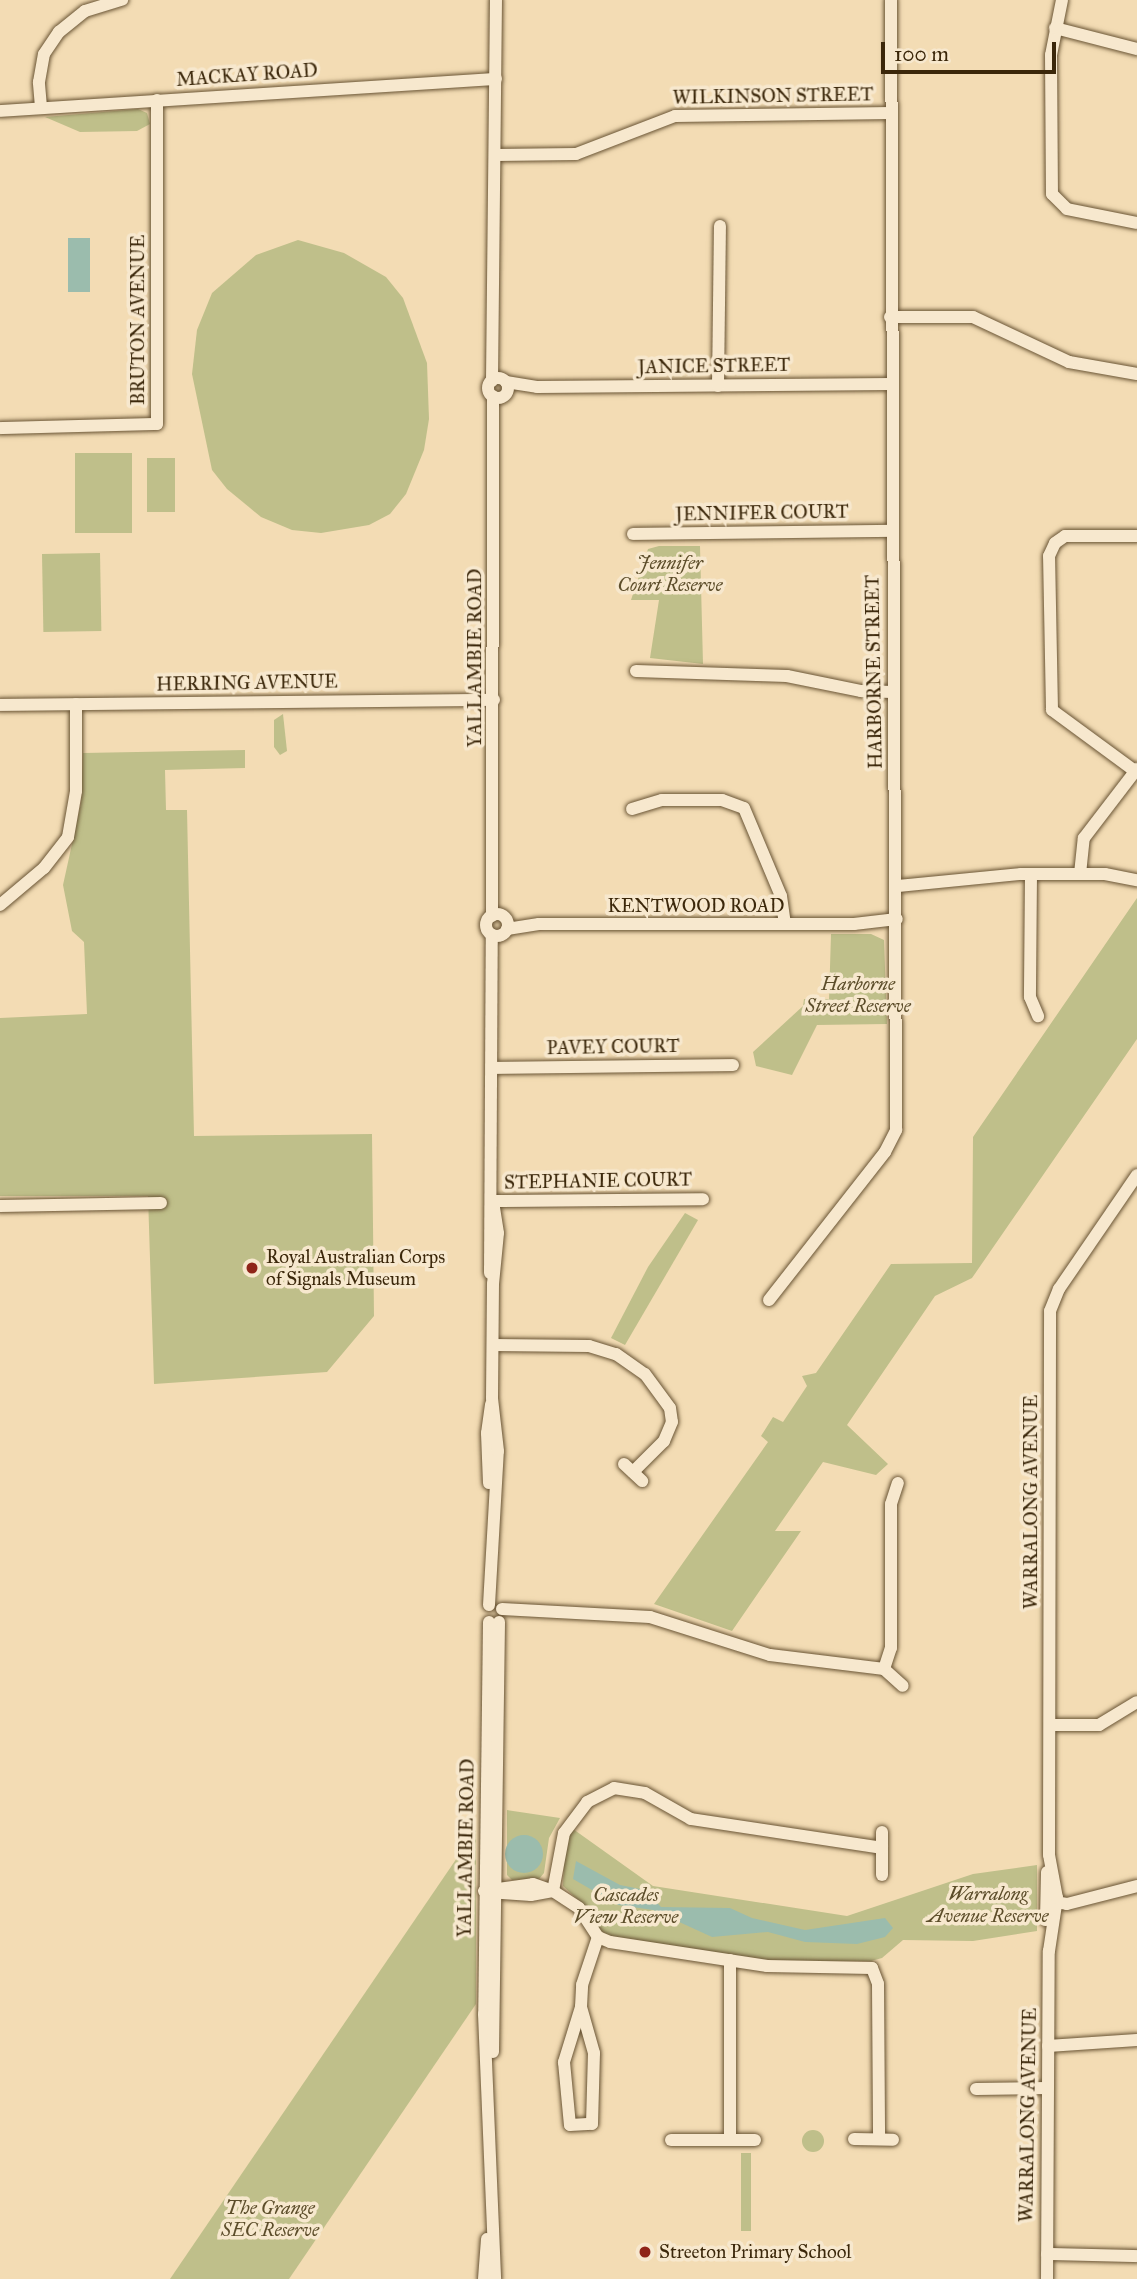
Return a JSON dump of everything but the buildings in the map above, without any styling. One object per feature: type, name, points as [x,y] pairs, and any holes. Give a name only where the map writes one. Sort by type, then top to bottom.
[{"type":"street","points":[[41,107],[39,82],[44,54],[60,32],[85,11],[122,0]]},
{"type":"street","name":"YALLAMBIE ROAD","points":[[495,2279],[490,2214],[490,2076],[484,2014],[492,1891],[496,1614],[492,1560],[492,1498],[486,1444],[492,1398],[493,1284],[487,1244],[493,1201],[494,978],[500,925],[494,877],[495,439],[501,388],[495,337],[496,0]]},
{"type":"street","name":"HARBORNE STREET","points":[[769,1300],[893,1138],[898,880],[892,692],[891,0]]},
{"type":"street","points":[[1062,0],[1055,28],[1051,83],[1055,200],[1074,211],[1137,223]]},
{"type":"street","points":[[1055,28],[1137,49]]},
{"type":"street","name":"MACKAY ROAD","points":[[0,111],[496,79]]},
{"type":"street","name":"BRUTON AVENUE","points":[[0,428],[158,424],[157,100]]},
{"type":"street","name":"WILKINSON STREET","points":[[496,155],[576,154],[675,116],[891,113]]},
{"type":"street","points":[[719,386],[720,226]]},
{"type":"street","points":[[890,317],[973,317],[1069,362],[1137,374]]},
{"type":"street","name":"JANICE STREET","points":[[501,388],[891,384]]},
{"type":"street","name":"JENNIFER COURT","points":[[633,534],[891,531]]},
{"type":"street","points":[[1080,874],[1084,838],[1136,770],[1052,710],[1049,556],[1055,542],[1065,536],[1137,536]]},
{"type":"street","points":[[636,671],[787,676],[861,691],[892,692]]},
{"type":"street","name":"HERRING AVENUE","points":[[0,705],[494,700]]},
{"type":"street","points":[[0,905],[44,868],[68,836],[76,791],[76,704]]},
{"type":"street","points":[[632,809],[662,800],[722,800],[739,805],[751,819],[781,896],[785,924]]},
{"type":"street","points":[[1031,874],[1030,998],[1038,1016]]},
{"type":"street","points":[[898,880],[958,881],[1031,874],[1080,874],[1137,880]]},
{"type":"street","name":"KENTWOOD ROAD","points":[[500,925],[897,924]]},
{"type":"street","name":"PAVEY COURT","points":[[493,1068],[733,1065]]},
{"type":"street","name":"WARRALONG AVENUE","points":[[1046,2279],[1046,2088],[1049,1951],[1054,1900],[1049,1855],[1050,1311],[1059,1289],[1137,1175]]},
{"type":"street","name":"STEPHANIE COURT","points":[[493,1201],[703,1199]]},
{"type":"street","points":[[0,1206],[161,1203]]},
{"type":"street","points":[[492,1345],[589,1346],[616,1354],[645,1374],[670,1408],[671,1429],[633,1473]]},
{"type":"street","points":[[884,1669],[891,1648],[891,1504],[898,1483]]},
{"type":"street","points":[[496,1614],[650,1617],[770,1655],[884,1669],[903,1686]]},
{"type":"street","points":[[1049,1725],[1099,1725],[1137,1702]]},
{"type":"street","points":[[553,1891],[558,1853],[570,1824],[593,1797],[614,1788],[645,1793],[691,1819],[881,1848]]},
{"type":"street","points":[[882,1832],[882,1875]]},
{"type":"street","points":[[492,1891],[533,1884],[553,1891],[579,1908],[598,1937],[730,1960],[875,1970],[878,1983],[879,2138]]},
{"type":"street","points":[[1054,1900],[1087,1899],[1137,1886]]},
{"type":"street","points":[[581,2007],[594,2053],[592,2124],[570,2125],[564,2062],[581,2007],[582,1985],[598,1937]]},
{"type":"street","points":[[730,1960],[730,2140]]},
{"type":"street","points":[[1048,2046],[1137,2040]]},
{"type":"street","points":[[976,2089],[1046,2088]]},
{"type":"street","points":[[854,2139],[893,2140]]},
{"type":"street","points":[[671,2140],[755,2140]]},
{"type":"street","name":"YALLAMBIE ROAD","points":[[484,2279],[490,2214]]},
{"type":"street","points":[[1046,2257],[1137,2256]]},
{"type":"green space","points":[[138,109],[147,113],[150,124],[137,131],[80,132],[45,117]]},
{"type":"green space","points":[[298,240],[344,253],[386,277],[403,298],[427,363],[429,419],[424,450],[406,494],[390,514],[369,525],[321,533],[292,530],[261,517],[227,489],[212,470],[192,374],[197,330],[212,293],[256,255]]},
{"type":"green space","points":[[75,453],[132,453],[132,533],[75,533]]},
{"type":"green space","points":[[147,458],[175,458],[175,512],[147,512]]},
{"type":"green space","name":"Jennifer Court Reserve","points":[[659,546],[700,546],[703,664],[650,658],[659,600],[631,600],[648,549]]},
{"type":"green space","points":[[100,553],[101,631],[43,632],[42,554]]},
{"type":"green space","points":[[283,714],[287,751],[280,755],[274,747],[274,720]]},
{"type":"green space","points":[[245,750],[245,768],[165,770],[166,810],[187,810],[194,1136],[372,1134],[374,1316],[327,1372],[154,1384],[148,1196],[0,1196],[0,1018],[87,1014],[84,942],[72,931],[63,885],[81,803],[83,753]]},
{"type":"green space","points":[[1137,898],[1137,1039],[972,1278],[935,1296],[847,1425],[888,1464],[876,1475],[823,1462],[775,1531],[801,1531],[732,1631],[654,1604],[768,1442],[761,1436],[773,1417],[783,1422],[807,1386],[802,1376],[816,1373],[891,1264],[972,1263],[973,1137]]},
{"type":"green space","name":"Harborne Street Reserve","points":[[831,934],[871,934],[884,940],[887,1024],[817,1025],[792,1075],[756,1066],[753,1052],[803,1006],[804,999],[829,999]]},
{"type":"green space","points":[[685,1213],[698,1220],[625,1345],[611,1338],[648,1267]]},
{"type":"green space","points":[[507,1810],[560,1818],[549,1838],[544,1873],[539,1879],[512,1880],[507,1875]]},
{"type":"green space","name":"Cascades View Reserve","points":[[573,1829],[653,1886],[847,1916],[973,1874],[1037,1865],[1037,1931],[973,1941],[903,1940],[882,1958],[871,1961],[768,1961],[609,1936],[597,1928],[588,1909],[563,1886],[565,1843]]},
{"type":"green space","name":"The Grange SEC Reserve","points":[[476,1830],[476,2004],[289,2279],[170,2279]]},
{"type":"green space","points":[[809,2130],[817,2130],[824,2137],[824,2145],[817,2152],[809,2152],[802,2145],[802,2137]]},
{"type":"green space","points":[[741,2153],[751,2153],[751,2231],[741,2231]]},
{"type":"shaded area","points":[[68,238],[90,238],[90,292],[68,292]]},
{"type":"shaded area","points":[[524,1835],[537,1841],[543,1854],[537,1867],[524,1873],[511,1867],[505,1854],[511,1841]]},
{"type":"shaded area","points":[[576,1861],[620,1885],[645,1890],[661,1907],[730,1908],[752,1918],[805,1930],[885,1918],[893,1928],[885,1937],[857,1944],[805,1942],[768,1932],[712,1937],[653,1910],[618,1905],[573,1879]]},
{"type":"place","name":"Royal Australian Corps of Signals Museum","points":[[252,1268]]},
{"type":"place","name":"Streeton Primary School","points":[[645,2252]]},
{"type":"park label","name":"Warralong Avenue Reserve","points":[[988,1905]]}]
